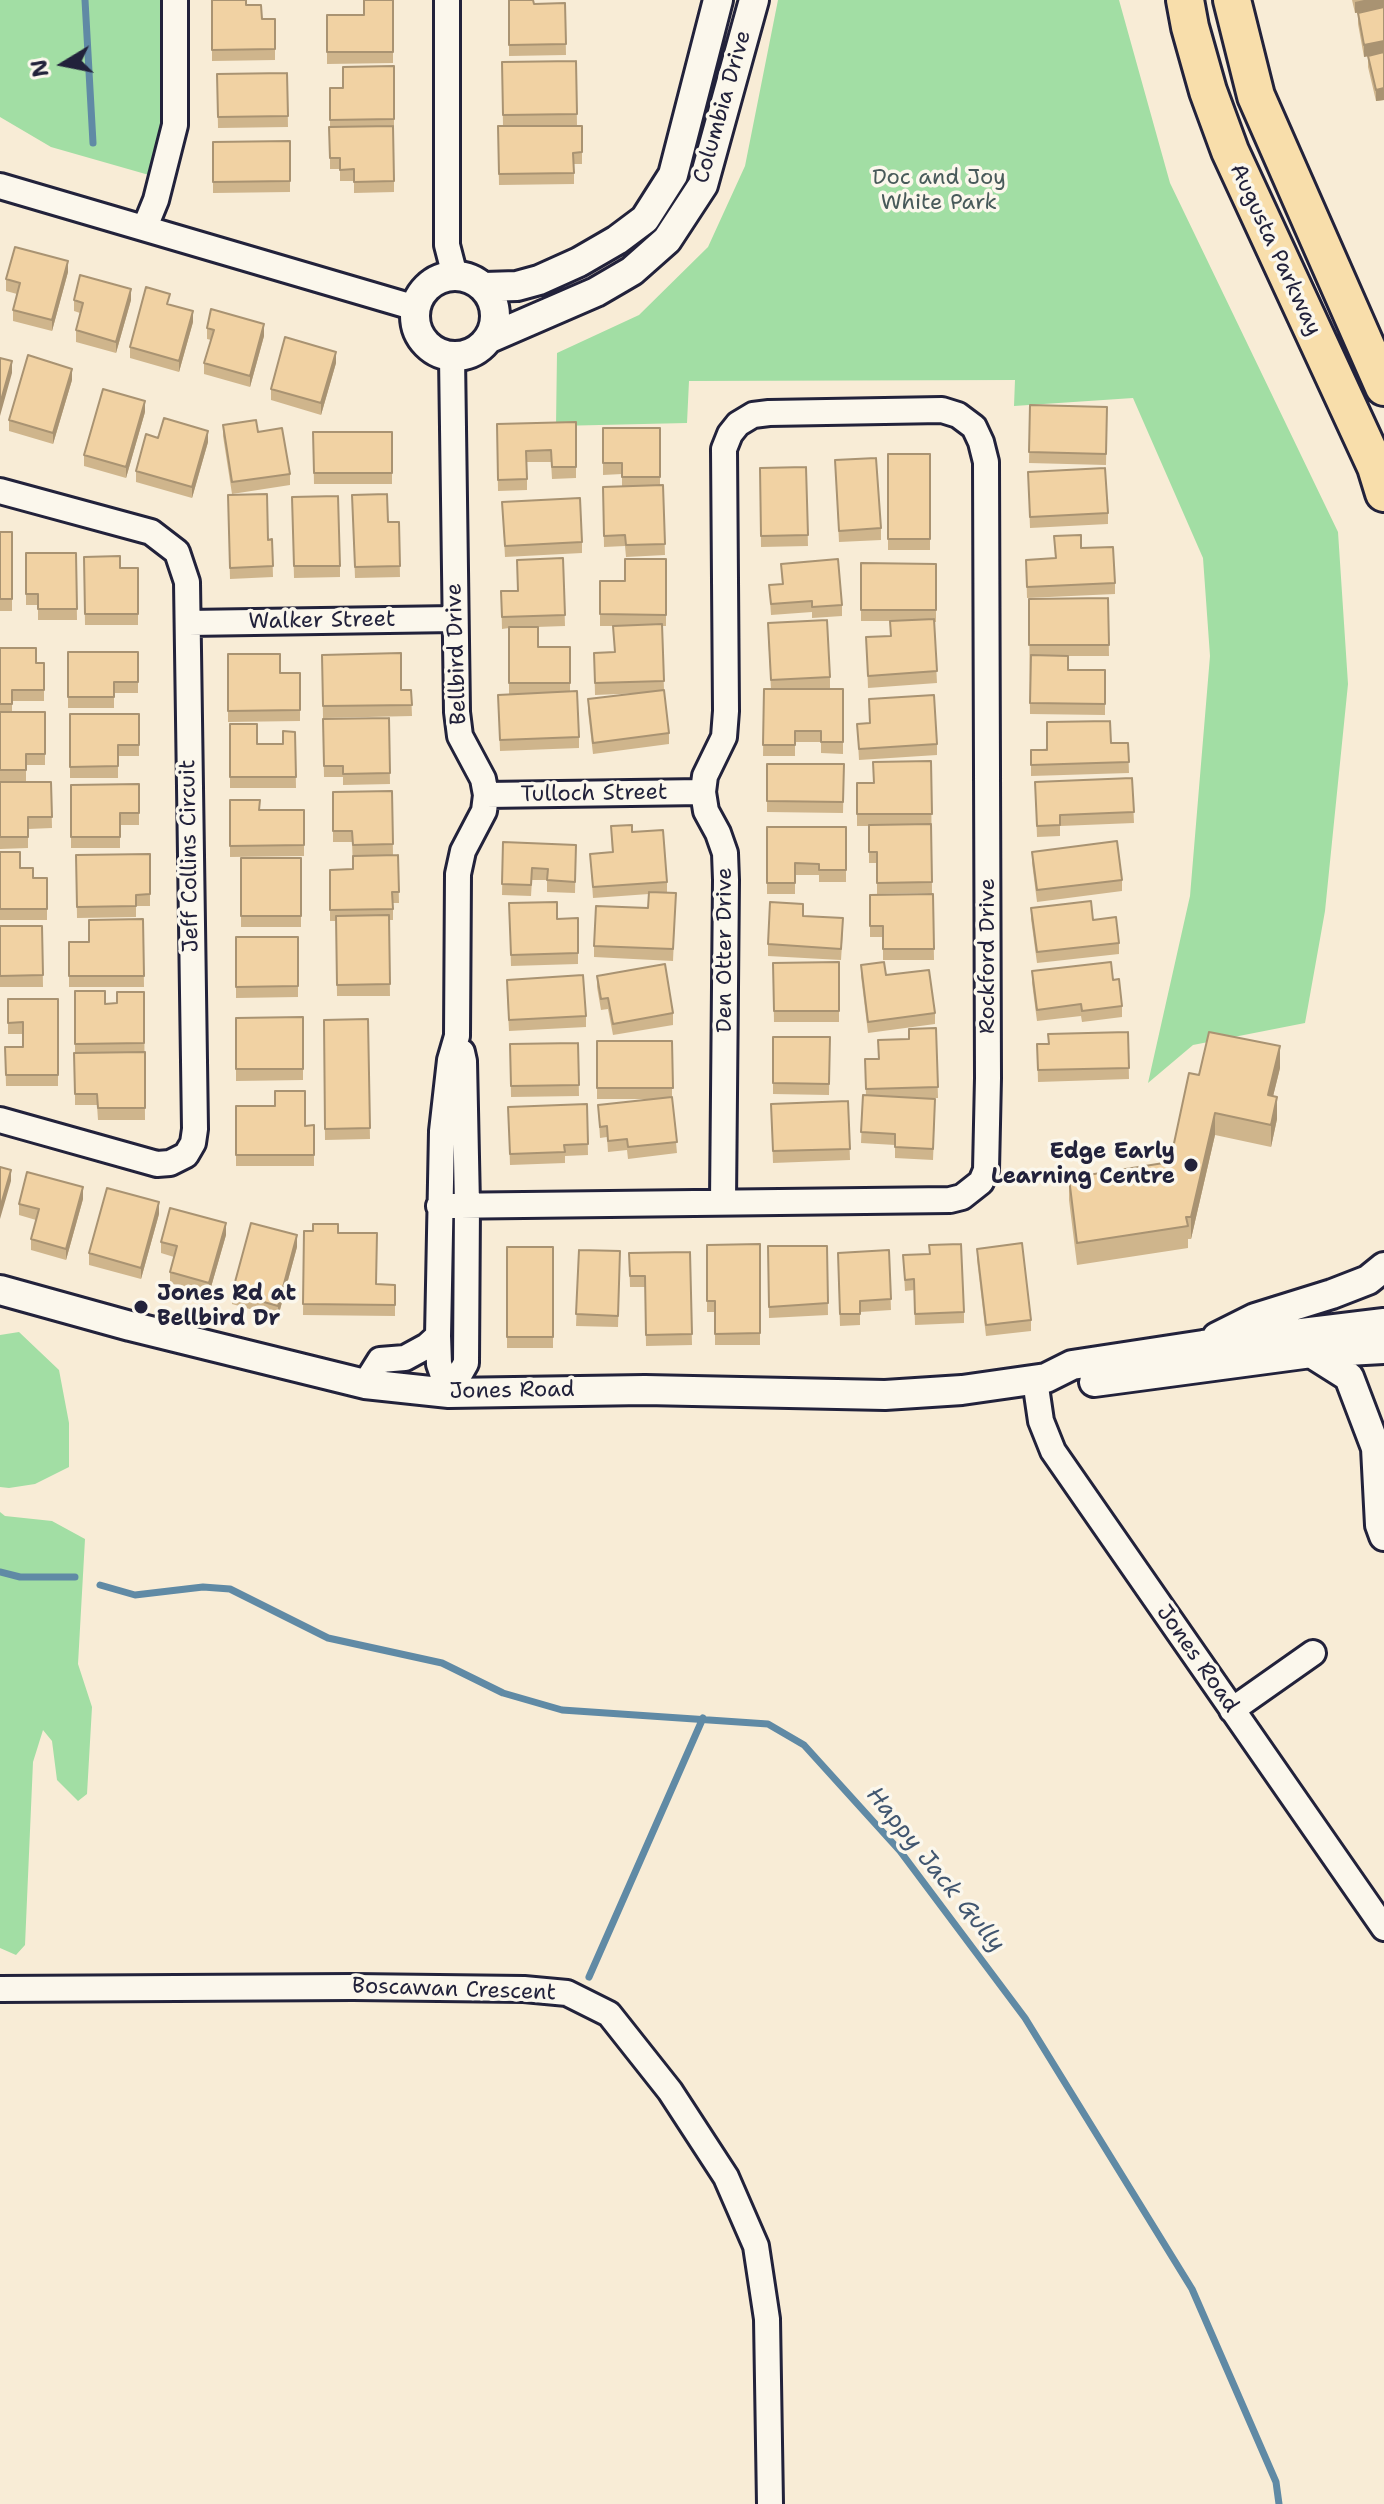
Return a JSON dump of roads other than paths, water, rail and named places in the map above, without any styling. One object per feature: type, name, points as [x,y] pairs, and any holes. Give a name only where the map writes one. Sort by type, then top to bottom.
[{"type":"main road","name":"Augusta Parkway","points":[[1185,0],[1208,91],[1230,151],[1376,467],[1384,493]]},
{"type":"main road","name":"Augusta Parkway","points":[[1232,0],[1256,96],[1384,387]]},
{"type":"street","points":[[145,227],[156,200],[175,125],[175,0]]},
{"type":"street","points":[[447,0],[447,245],[455,276]]},
{"type":"street","name":"Columbia Drive","points":[[484,287],[517,286],[539,280],[579,262],[645,219],[673,175],[718,0]]},
{"type":"street","name":"Columbia Drive","points":[[490,338],[596,292],[632,271],[667,240],[703,185],[754,0]]},
{"type":"street","points":[[0,186],[416,308]]},
{"type":"street","points":[[455,276],[465,277],[484,287],[495,306],[494,328],[490,338],[473,353],[452,357],[427,346],[419,335],[415,321],[421,295],[441,278],[455,276]]},
{"type":"street","name":"Bellbird Drive","points":[[452,357],[455,619],[460,736],[483,779],[486,795]]},
{"type":"street","name":"Rockford Drive","points":[[439,1206],[950,1200],[962,1197],[981,1182],[987,1154],[986,462],[974,427],[958,415],[942,410],[769,413],[753,415],[738,424],[730,434],[724,449],[726,711],[724,737],[705,776],[703,792]]},
{"type":"street","name":"Jeff Collins Circuit","points":[[0,491],[151,532],[177,552],[187,582],[195,1129],[193,1143],[186,1155],[170,1163],[157,1164],[0,1120]]},
{"type":"street","name":"Walker Street","points":[[188,623],[455,619]]},
{"type":"street","name":"Tulloch Street","points":[[486,795],[703,792]]},
{"type":"street","name":"Den Otter Drive","points":[[703,792],[706,811],[725,853],[723,1201]]},
{"type":"street","points":[[449,1393],[439,1364],[438,1336],[442,1131],[450,1060],[457,1036],[458,874],[463,851],[484,811],[486,795]]},
{"type":"street","points":[[449,1393],[466,1363],[464,1061],[457,1036]]},
{"type":"street","points":[[1203,1345],[1255,1318],[1368,1280],[1384,1267]]},
{"type":"street","name":"Jones Road","points":[[0,1290],[130,1326],[365,1384],[449,1393],[631,1390],[885,1395],[962,1390],[1040,1379],[1072,1365],[1384,1323]]},
{"type":"street","points":[[365,1384],[380,1360],[405,1358],[438,1336]]},
{"type":"street","name":"Jones Road","points":[[1040,1379],[1076,1384],[1311,1353],[1384,1349]]},
{"type":"street","points":[[1311,1353],[1349,1377],[1376,1448],[1380,1525],[1384,1536]]},
{"type":"street","name":"Jones Road","points":[[1040,1379],[1041,1421],[1053,1451],[1384,1928]]},
{"type":"street","points":[[1232,1710],[1313,1653]]},
{"type":"street","name":"Boscawan Crescent","points":[[0,1989],[524,1989],[567,1993],[609,2014],[670,2091],[726,2177],[756,2246],[767,2319],[770,2504]]},
{"type":"waterway","points":[[85,0],[93,143]]},
{"type":"waterway","name":"Happy Jack Gully","points":[[0,1572],[20,1577],[75,1577]]},
{"type":"waterway","name":"Happy Jack Gully","points":[[100,1585],[135,1595],[203,1587],[230,1589],[328,1638],[442,1663],[503,1693],[562,1710],[768,1724],[804,1745],[900,1851],[1025,2018],[1192,2289],[1276,2482],[1279,2504]]},
{"type":"waterway","points":[[589,1977],[703,1718]]},
{"type":"place","name":"Edge Early Learning Centre","points":[[1191,1165]]},
{"type":"place","name":"Jones Rd at Bellbird Dr","points":[[141,1307]]},
{"type":"park label","name":"Doc and Joy White Park","points":[[939,190]]}]
